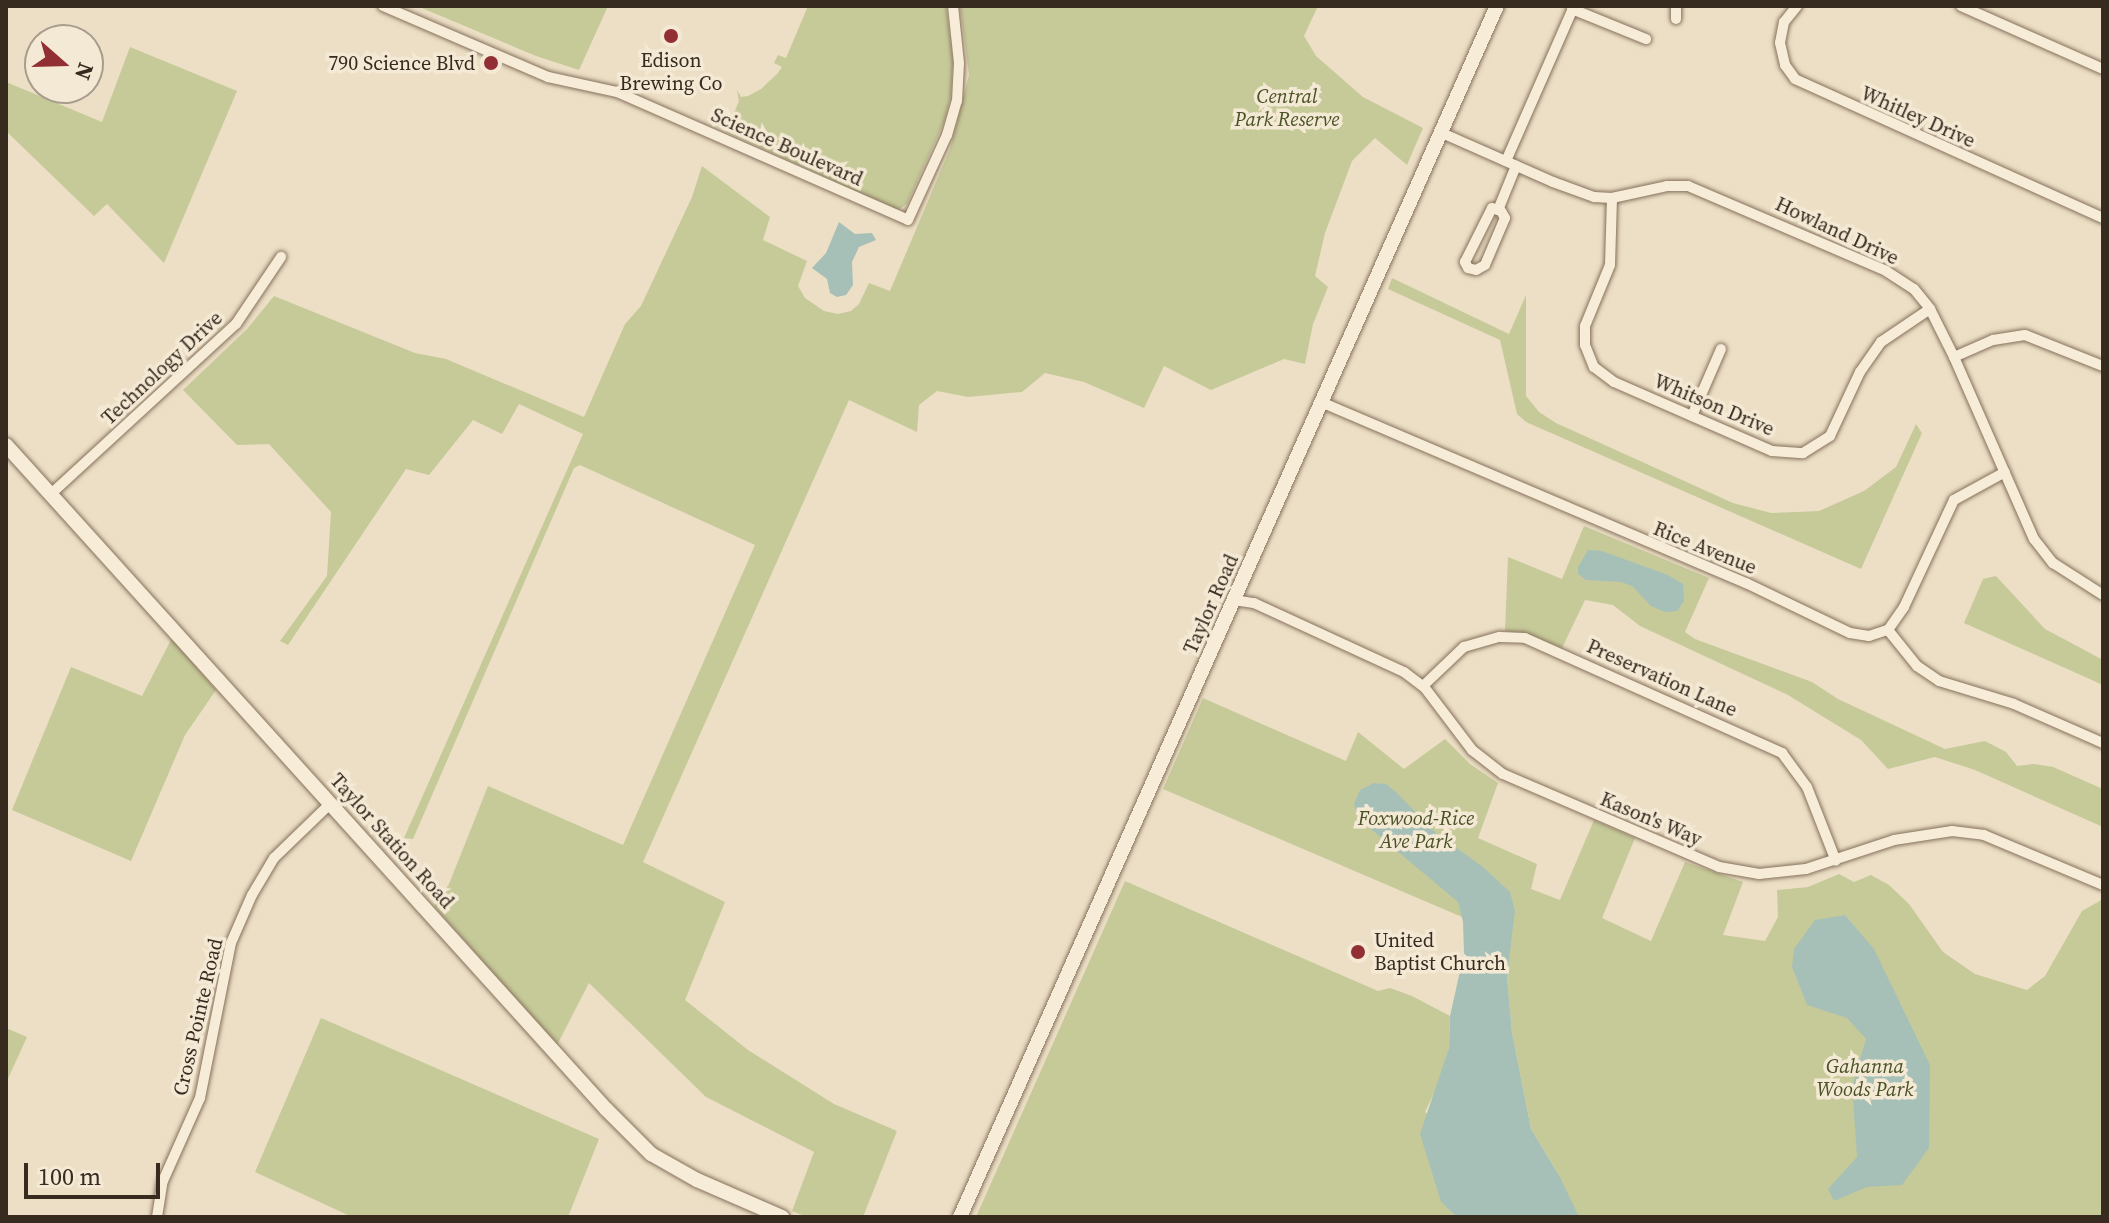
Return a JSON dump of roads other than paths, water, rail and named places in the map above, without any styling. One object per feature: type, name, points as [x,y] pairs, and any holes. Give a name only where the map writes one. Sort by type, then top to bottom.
[{"type":"main road","name":"Taylor Road","points":[[960,1217],[1497,6]]},
{"type":"main road","name":"Taylor Station Road","points":[[6,445],[606,1109],[651,1154],[697,1180],[782,1217]]},
{"type":"street","name":"Science Boulevard","points":[[383,6],[548,77],[617,92],[908,220],[947,135],[957,101],[959,63],[953,6]]},
{"type":"street","points":[[1676,6],[1676,19]]},
{"type":"street","name":"Whitley Drive","points":[[1797,6],[1784,22],[1780,43],[1785,65],[1795,79],[2103,218]]},
{"type":"street","points":[[1961,6],[2103,69]]},
{"type":"street","points":[[1498,210],[1511,164],[1573,8],[1646,39]]},
{"type":"street","name":"Howland Drive","points":[[1442,133],[1594,197],[1612,198],[1667,186],[1688,186],[1886,271],[1914,289],[1930,309],[1954,357],[2034,539],[2053,563],[2084,586],[2103,595]]},
{"type":"street","name":"Whitson Drive","points":[[1612,198],[1610,265],[1585,326],[1585,345],[1594,367],[1614,382],[1772,451],[1803,453],[1830,436],[1860,372],[1881,342],[1930,309]]},
{"type":"street","points":[[1492,208],[1498,210],[1505,218],[1485,265],[1476,270],[1468,268],[1465,262],[1487,212],[1492,208]]},
{"type":"street","name":"Technology Drive","points":[[52,493],[236,324],[281,257]]},
{"type":"street","points":[[1954,357],[1993,340],[2025,335],[2103,366]]},
{"type":"street","points":[[1692,416],[1721,349]]},
{"type":"street","name":"Rice Avenue","points":[[1321,402],[1746,583],[1850,633],[1869,636],[1888,630]]},
{"type":"street","points":[[2005,472],[1954,500],[1904,607],[1888,630],[1917,666],[1939,681],[2014,704],[2103,743]]},
{"type":"street","name":"Kason's Way","points":[[1234,600],[1254,603],[1384,660],[1423,686],[1456,734],[1503,774],[1732,871],[1759,874],[1836,861],[1894,840],[1952,831],[1984,835],[2103,885]]},
{"type":"street","name":"Preservation Lane","points":[[1423,686],[1464,647],[1500,637],[1525,638],[1782,753],[1807,787],[1836,861]]},
{"type":"street","name":"Cross Pointe Road","points":[[157,1217],[163,1181],[200,1095],[231,943],[252,895],[274,858],[331,803]]},
{"type":"water","points":[[839,222],[855,234],[872,233],[876,240],[859,247],[852,262],[853,285],[846,295],[837,297],[830,293],[827,279],[812,268],[826,253]]},
{"type":"water","points":[[1588,550],[1602,551],[1668,575],[1683,584],[1684,601],[1677,611],[1665,612],[1651,606],[1632,586],[1621,582],[1586,580],[1578,574],[1578,567]]},
{"type":"water","points":[[1374,783],[1386,784],[1396,792],[1437,834],[1483,867],[1510,892],[1515,911],[1507,977],[1512,1033],[1531,1129],[1560,1177],[1579,1217],[1457,1217],[1441,1202],[1420,1134],[1449,1048],[1450,1016],[1464,953],[1463,922],[1458,902],[1360,820],[1354,804],[1360,790]]},
{"type":"water","points":[[1845,915],[1874,949],[1930,1065],[1929,1148],[1902,1185],[1867,1187],[1834,1201],[1828,1189],[1857,1157],[1852,1086],[1866,1039],[1847,1018],[1807,1005],[1792,967],[1794,949],[1815,920]]},
{"type":"place","name":"Edison Brewing Co","points":[[671,36]]},
{"type":"place","name":"790 Science Blvd","points":[[491,63]]},
{"type":"place","name":"United Baptist Church","points":[[1358,952]]},
{"type":"park label","name":"Central Park Reserve","points":[[1287,108]]},
{"type":"park label","name":"Foxwood-Rice Ave Park","points":[[1416,830]]},
{"type":"park label","name":"Gahanna Woods Park","points":[[1865,1078]]}]
